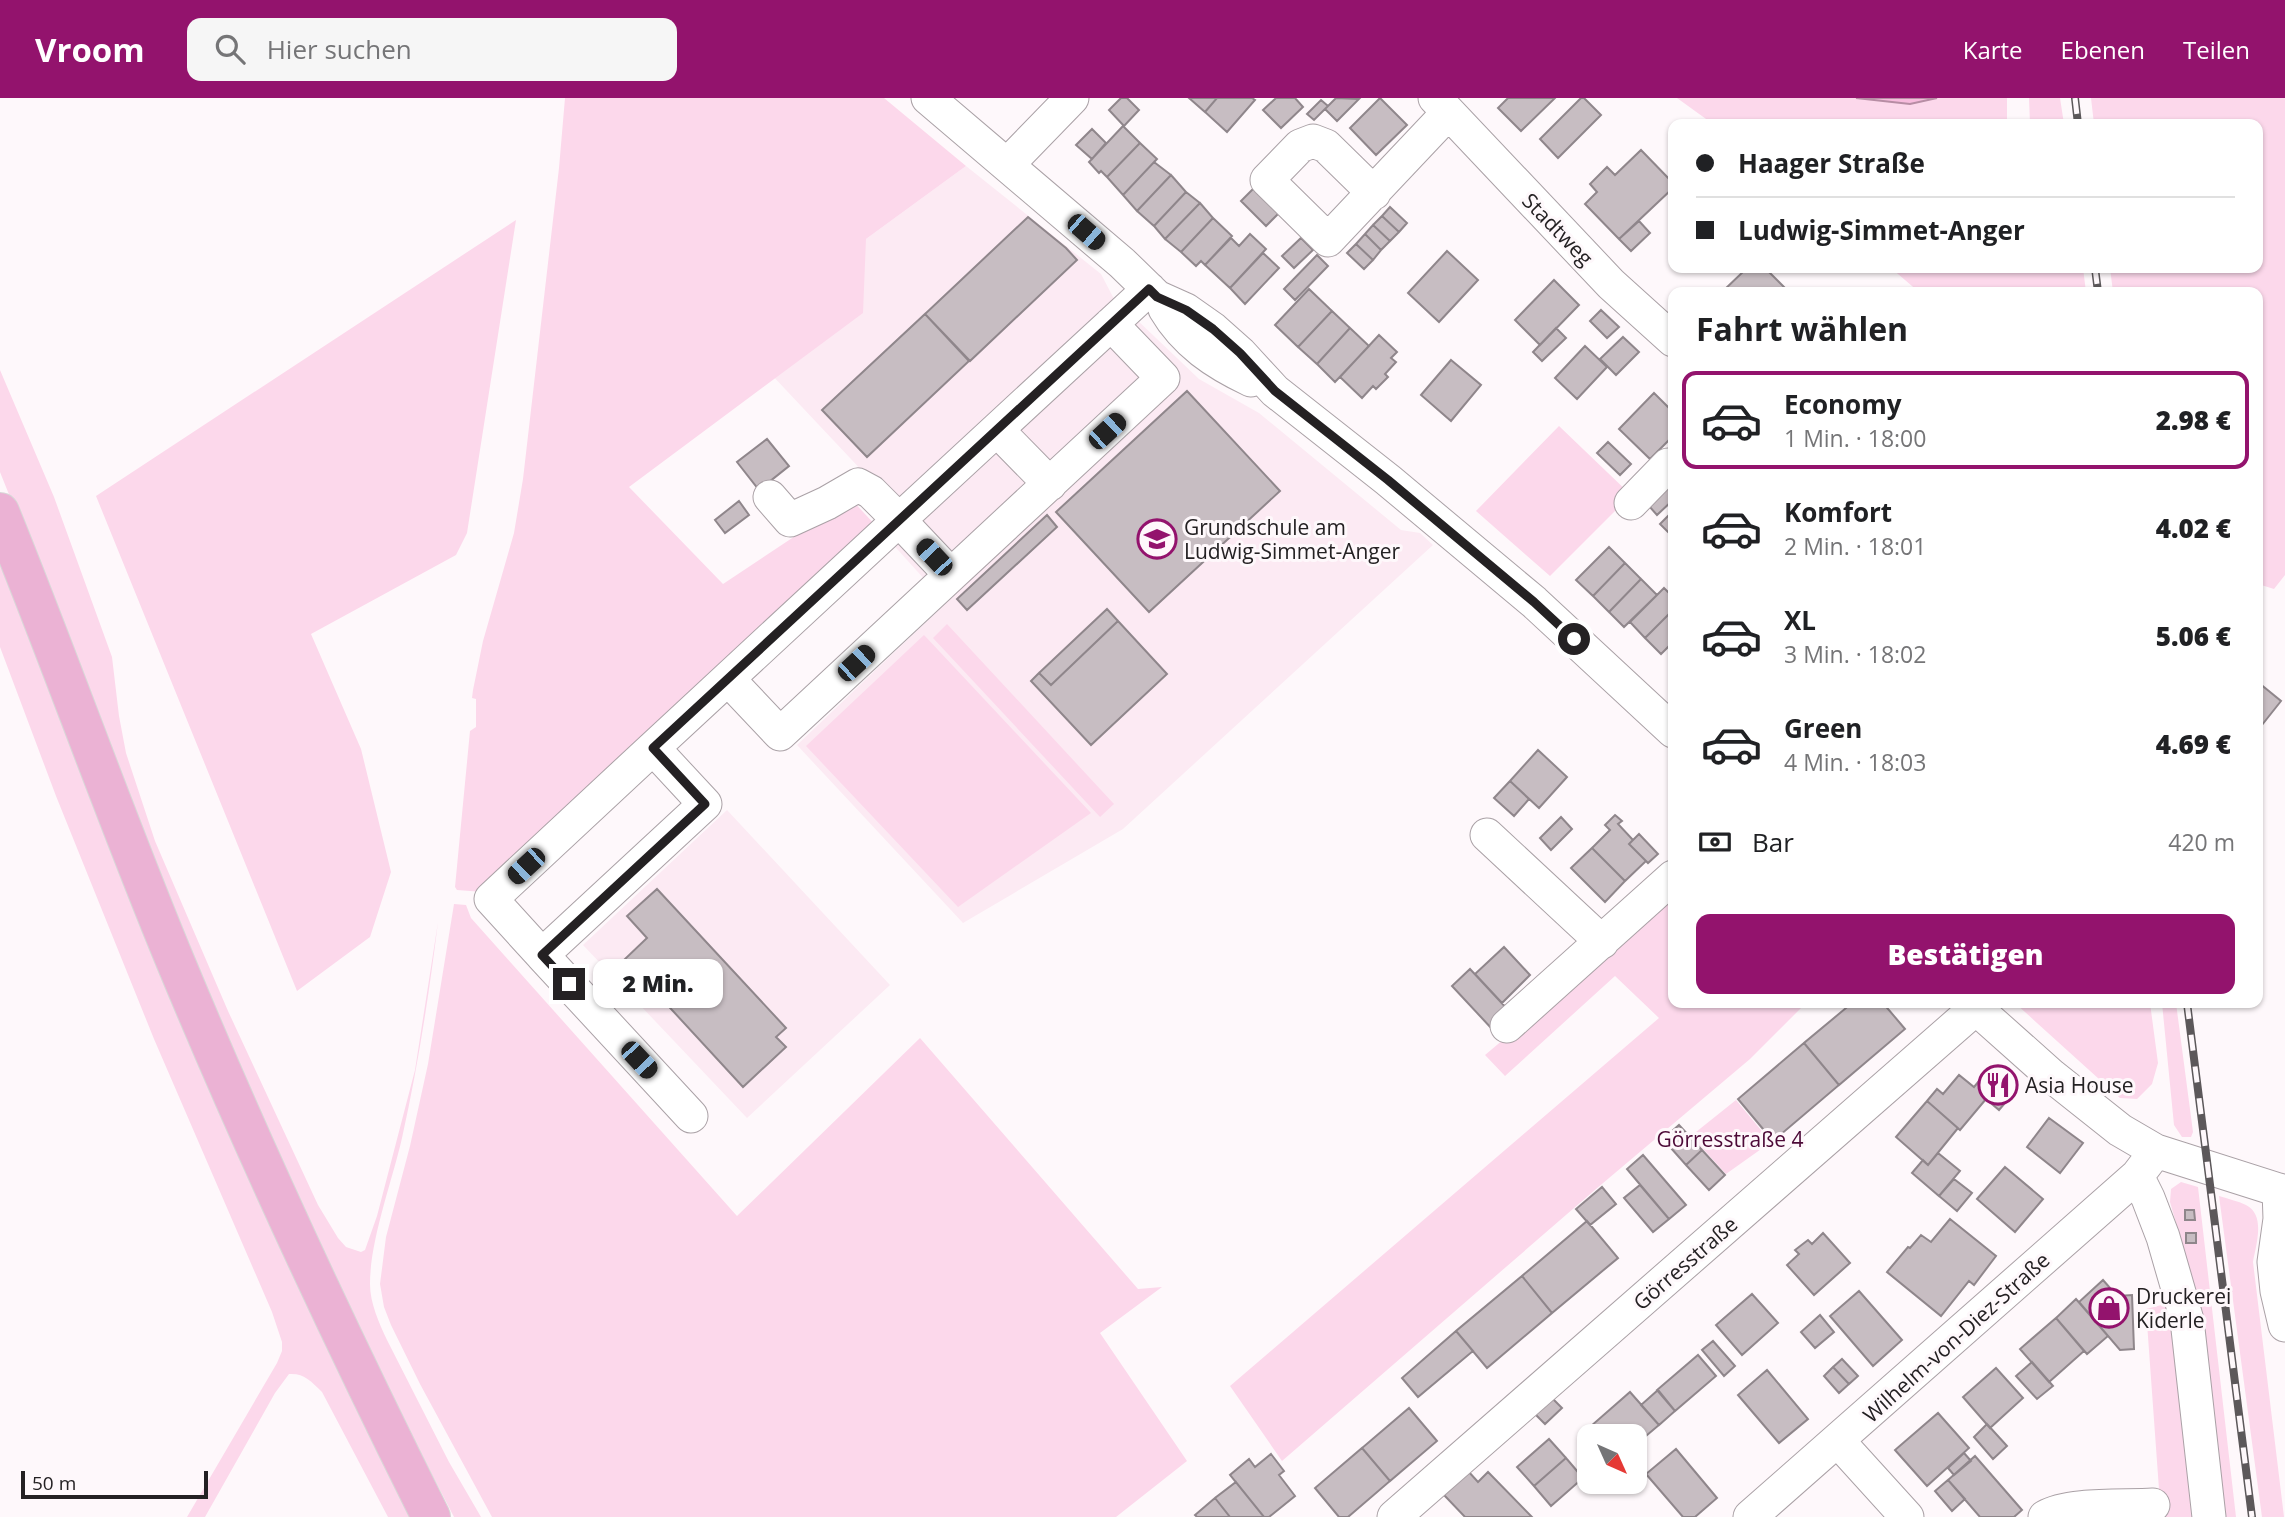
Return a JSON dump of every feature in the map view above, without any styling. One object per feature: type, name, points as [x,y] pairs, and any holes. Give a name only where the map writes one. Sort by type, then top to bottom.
[{"type":"main road","points":[[0,512],[175,961],[218,1062],[352,1358],[431,1517]]},
{"type":"street","points":[[928,98],[1122,263],[1153,293],[1186,310],[1213,329],[1240,353],[1275,391],[1388,480],[1534,602],[1668,726]]},
{"type":"street","points":[[1007,164],[1072,98]]},
{"type":"street","name":"Stadtweg","points":[[1374,193],[1441,106],[1611,284],[1668,335]]},
{"type":"street","points":[[691,1116],[491,899],[1111,324],[1153,293]]},
{"type":"street","points":[[728,679],[780,734],[1050,484],[1163,378],[1111,324]]},
{"type":"street","points":[[997,430],[1050,484]]},
{"type":"street","points":[[1631,503],[1668,467]]},
{"type":"street","points":[[770,497],[790,520],[858,485],[872,492],[951,575]]},
{"type":"street","points":[[542,955],[705,804],[653,748]]},
{"type":"street","points":[[1487,835],[1602,942]]},
{"type":"street","points":[[1507,1026],[1668,882]]},
{"type":"street","name":"Görresstraße","points":[[1394,1517],[1970,1008]]},
{"type":"street","points":[[1976,1008],[2052,1076],[2120,1130],[2147,1163],[2163,1237],[2187,1320],[2209,1517]]},
{"type":"street","points":[[2147,1163],[2282,1191],[2274,1262],[2285,1325]]},
{"type":"street","name":"Wilhelm-von-Diez-Straße","points":[[1751,1517],[2147,1163]]},
{"type":"street","points":[[1838,1441],[1907,1517]]},
{"type":"street","points":[[2045,1517],[2054,1511],[2153,1506]]},
{"type":"shaded area","points":[[1856,98],[1937,98],[1910,104]]},
{"type":"shaded area","name":"Grundschule am Ludwig-Simmet-Anger","points":[[966,166],[1101,274],[1113,297],[1199,379],[1259,413],[1401,530],[1420,533],[1433,545],[1123,829],[963,923],[797,745],[946,603],[878,528],[898,509],[722,322],[866,239]]},
{"type":"shaded area","points":[[727,810],[890,985],[747,1118],[583,945]]},
{"type":"green space","points":[[565,98],[884,98],[966,166],[866,239],[863,313],[629,487],[723,584],[851,499],[878,528],[483,892],[457,890],[455,887],[470,731],[476,727],[476,699],[472,698],[473,690],[483,641],[514,533],[523,479]]},
{"type":"green space","points":[[1677,98],[1856,98],[1910,104],[1937,98],[2007,98],[2007,119],[1706,119]]},
{"type":"green space","points":[[2029,98],[2060,98],[2063,119],[2030,119]]},
{"type":"green space","points":[[2091,98],[2285,98],[2285,575],[2274,589],[2263,586],[2263,287],[2112,287],[2111,273],[2263,273],[2263,119],[2093,119]]},
{"type":"green space","points":[[516,220],[467,533],[456,555],[311,634],[361,749],[391,872],[370,937],[297,991],[96,496]]},
{"type":"green space","points":[[1897,273],[2084,273],[2085,287],[1913,287]]},
{"type":"green space","points":[[0,370],[54,497],[112,657],[126,753],[155,841],[228,1011],[318,1205],[346,1247],[361,1252],[365,1250],[377,1216],[415,1070],[438,922],[418,1057],[402,1138],[374,1249],[370,1291],[387,1340],[449,1462],[481,1517],[454,1517],[374,1363],[253,1105],[0,472]]},
{"type":"green space","points":[[1559,426],[1631,495],[1550,576],[1476,511]]},
{"type":"green space","points":[[0,554],[411,1517],[388,1517],[322,1392],[303,1376],[289,1374],[275,1393],[205,1517],[187,1517],[277,1363],[282,1342],[272,1312],[154,1039],[56,796],[0,647]]},
{"type":"green space","points":[[947,624],[1114,804],[1100,817],[933,638]]},
{"type":"green space","points":[[924,635],[1091,813],[958,907],[806,746]]},
{"type":"green space","points":[[1668,899],[1668,1008],[1801,1008],[1750,1059],[1282,1461],[1230,1386],[1659,1018],[1615,976],[1505,1076],[1485,1055]]},
{"type":"green space","points":[[454,904],[466,905],[471,918],[737,1216],[920,1038],[1138,1289],[1162,1287],[1100,1333],[1187,1461],[1116,1517],[492,1517],[391,1325],[380,1284],[386,1237],[428,1064]]},
{"type":"green space","points":[[2021,1008],[2151,1008],[2158,1063],[2152,1084],[2137,1099],[2120,1098]]},
{"type":"green space","points":[[2162,1008],[2177,1008],[2193,1132],[2191,1137],[2182,1137],[2174,1125]]},
{"type":"green space","name":"Görresstraße 4","points":[[1736,1100],[1771,1142],[1726,1174],[1691,1136]]},
{"type":"green space","points":[[2181,1182],[2198,1187],[2236,1517],[2223,1517],[2181,1240],[2170,1202],[2171,1189]]},
{"type":"green space","points":[[2219,1196],[2246,1205],[2256,1216],[2258,1223],[2253,1262],[2284,1517],[2262,1517]]},
{"type":"green space","points":[[2173,1302],[2202,1517],[2161,1517],[2146,1309]]},
{"type":"building","points":[[1121,98],[1127,98],[1139,110],[1124,126],[1109,110]]},
{"type":"building","points":[[1189,98],[1217,98],[1205,112]]},
{"type":"building","points":[[1217,98],[1255,100],[1227,132],[1205,112]]},
{"type":"building","points":[[1276,98],[1295,98],[1303,107],[1281,128],[1263,110]]},
{"type":"building","points":[[1336,98],[1359,99],[1337,121],[1325,109]]},
{"type":"building","points":[[1380,98],[1407,125],[1376,155],[1350,128]]},
{"type":"building","points":[[1508,98],[1555,98],[1521,131],[1498,108]]},
{"type":"building","points":[[1581,98],[1601,115],[1558,158],[1540,139]]},
{"type":"building","points":[[1321,100],[1328,106],[1314,120],[1307,114]]},
{"type":"building","points":[[1123,126],[1140,143],[1107,177],[1089,162]]},
{"type":"building","points":[[1092,129],[1106,143],[1092,159],[1076,145]]},
{"type":"building","points":[[1140,143],[1157,159],[1123,195],[1107,177]]},
{"type":"building","points":[[1641,150],[1668,178],[1668,193],[1619,239],[1585,204],[1597,192],[1590,184],[1607,167],[1615,175]]},
{"type":"building","points":[[1154,162],[1171,175],[1137,211],[1123,195]]},
{"type":"building","points":[[1171,175],[1186,192],[1154,226],[1137,211]]},
{"type":"building","points":[[1258,184],[1283,209],[1266,226],[1241,201]]},
{"type":"building","points":[[1186,192],[1200,203],[1165,239],[1154,226]]},
{"type":"building","points":[[1200,203],[1213,218],[1181,252],[1165,239]]},
{"type":"building","points":[[1390,207],[1407,223],[1399,232],[1382,216]]},
{"type":"building","points":[[1382,216],[1399,232],[1390,241],[1373,225]]},
{"type":"building","points":[[1028,217],[1077,260],[970,361],[925,314]]},
{"type":"building","points":[[1213,218],[1232,236],[1205,265],[1201,261],[1196,266],[1181,252]]},
{"type":"building","points":[[1639,221],[1650,233],[1631,251],[1619,239]]},
{"type":"building","points":[[1373,225],[1390,241],[1381,250],[1365,234]]},
{"type":"building","points":[[1250,234],[1266,249],[1230,288],[1205,265],[1231,238],[1239,246]]},
{"type":"building","points":[[1365,234],[1381,250],[1373,260],[1356,244]]},
{"type":"building","points":[[1301,238],[1313,250],[1294,268],[1282,256]]},
{"type":"building","points":[[1356,244],[1373,260],[1364,269],[1347,253]]},
{"type":"building","points":[[1447,251],[1478,280],[1439,322],[1408,293]]},
{"type":"building","points":[[1263,253],[1279,268],[1245,304],[1230,288]]},
{"type":"building","points":[[1317,255],[1328,266],[1295,300],[1284,289]]},
{"type":"building","points":[[1742,273],[1770,273],[1784,287],[1727,287]]},
{"type":"building","points":[[1554,280],[1579,305],[1540,345],[1515,320]]},
{"type":"building","points":[[1309,289],[1332,311],[1298,347],[1275,325]]},
{"type":"building","points":[[1601,310],[1619,327],[1607,338],[1590,321]]},
{"type":"building","points":[[1332,311],[1350,328],[1317,364],[1298,347]]},
{"type":"building","points":[[925,314],[969,361],[867,457],[822,410]]},
{"type":"building","points":[[1350,328],[1369,346],[1335,382],[1317,364]]},
{"type":"building","points":[[1556,328],[1566,338],[1542,361],[1533,352]]},
{"type":"building","points":[[1379,335],[1397,352],[1391,358],[1396,362],[1385,374],[1388,377],[1376,389],[1373,386],[1362,398],[1340,377]]},
{"type":"building","points":[[1623,337],[1639,352],[1616,375],[1600,359]]},
{"type":"building","points":[[1585,346],[1607,367],[1577,399],[1555,378]]},
{"type":"building","points":[[1451,360],[1481,385],[1451,421],[1421,395]]},
{"type":"building","points":[[1187,391],[1280,491],[1149,612],[1056,512]]},
{"type":"building","points":[[1654,393],[1668,407],[1668,441],[1650,459],[1619,429]]},
{"type":"building","points":[[767,439],[789,466],[759,490],[737,462]]},
{"type":"building","points":[[1608,442],[1631,464],[1620,475],[1597,453]]},
{"type":"building","points":[[1668,487],[1668,505],[1657,515],[1649,506]]},
{"type":"building","points":[[739,501],[749,515],[725,533],[715,520]]},
{"type":"building","points":[[1047,515],[1057,527],[967,610],[957,599]]},
{"type":"building","points":[[1668,516],[1668,532],[1660,524]]},
{"type":"building","points":[[1609,547],[1625,563],[1593,596],[1576,580]]},
{"type":"building","points":[[1625,563],[1641,579],[1609,612],[1593,596]]},
{"type":"building","points":[[1641,579],[1657,595],[1624,627],[1609,612]]},
{"type":"building","points":[[1664,588],[1668,592],[1668,615],[1645,638],[1630,622]]},
{"type":"building","points":[[1107,609],[1118,621],[1051,685],[1039,673]]},
{"type":"building","points":[[1668,615],[1668,647],[1661,654],[1645,638]]},
{"type":"building","points":[[1118,621],[1167,674],[1091,745],[1031,681],[1039,673],[1051,685]]},
{"type":"building","points":[[2263,686],[2281,701],[2263,724]]},
{"type":"building","points":[[1538,750],[1567,777],[1539,808],[1510,781]]},
{"type":"building","points":[[1510,781],[1529,799],[1514,816],[1494,798]]},
{"type":"building","points":[[1615,815],[1622,821],[1618,824],[1633,840],[1629,844],[1646,861],[1625,881],[1592,848],[1610,830],[1605,825]]},
{"type":"building","points":[[1561,817],[1572,829],[1551,850],[1540,838]]},
{"type":"building","points":[[1639,834],[1658,854],[1648,863],[1629,844]]},
{"type":"building","points":[[1592,848],[1625,881],[1605,902],[1571,868]]},
{"type":"building","points":[[657,889],[786,1028],[776,1037],[786,1047],[743,1087],[625,959],[647,938],[627,916]]},
{"type":"building","points":[[1504,947],[1530,975],[1502,1003],[1475,974]]},
{"type":"building","points":[[1470,969],[1511,1013],[1493,1030],[1452,986]]},
{"type":"building","points":[[1846,1008],[1887,1008],[1905,1029],[1839,1085],[1804,1043]]},
{"type":"building","points":[[1804,1043],[1839,1085],[1773,1141],[1738,1099]]},
{"type":"building","points":[[1990,1068],[2016,1090],[1999,1110],[1986,1099],[1960,1130],[1927,1101],[1937,1089],[1943,1094],[1959,1075],[1974,1087]]},
{"type":"building","points":[[1927,1101],[1958,1128],[1928,1165],[1896,1137]]},
{"type":"building","points":[[2049,1118],[2083,1143],[2060,1173],[2027,1147]]},
{"type":"building","points":[[1679,1125],[1702,1150],[1686,1165],[1663,1139]]},
{"type":"building","points":[[1702,1150],[1725,1175],[1709,1190],[1686,1165]]},
{"type":"building","points":[[1938,1153],[1960,1171],[1939,1196],[1912,1173],[1923,1160],[1928,1165]]},
{"type":"building","points":[[1643,1155],[1686,1205],[1669,1219],[1627,1169]]},
{"type":"building","points":[[2005,1167],[2043,1199],[2015,1232],[1977,1199]]},
{"type":"building","points":[[1954,1179],[1972,1193],[1957,1211],[1939,1196]]},
{"type":"building","points":[[1640,1185],[1669,1219],[1653,1232],[1624,1198]]},
{"type":"building","points":[[1602,1187],[1616,1204],[1590,1225],[1576,1209]]},
{"type":"building","points":[[2185,1210],[2194,1210],[2195,1220],[2185,1220]]},
{"type":"building","points":[[1950,1219],[1996,1256],[1974,1285],[1969,1281],[1941,1316],[1887,1272],[1921,1235],[1931,1242]]},
{"type":"building","points":[[1587,1221],[1618,1258],[1552,1313],[1522,1276]]},
{"type":"building","points":[[1823,1233],[1850,1263],[1814,1295],[1787,1265],[1799,1254],[1795,1250],[1808,1240],[1812,1244]]},
{"type":"building","points":[[2186,1233],[2196,1233],[2196,1243],[2186,1243]]},
{"type":"building","points":[[1522,1276],[1552,1313],[1487,1368],[1456,1331]]},
{"type":"building","points":[[2103,1280],[2117,1296],[2132,1295],[2134,1349],[2120,1350],[2079,1302]]},
{"type":"building","points":[[1859,1291],[1902,1340],[1873,1366],[1830,1316]]},
{"type":"building","points":[[1752,1294],[1778,1323],[1742,1355],[1716,1325]]},
{"type":"building","points":[[2076,1299],[2108,1336],[2087,1354],[2056,1318]]},
{"type":"building","points":[[1820,1315],[1834,1332],[1815,1348],[1801,1332]]},
{"type":"building","points":[[2056,1318],[2084,1351],[2049,1382],[2020,1349]]},
{"type":"building","points":[[1456,1331],[1473,1351],[1418,1397],[1402,1378]]},
{"type":"building","points":[[1713,1341],[1735,1366],[1724,1376],[1702,1350]]},
{"type":"building","points":[[1698,1355],[1716,1376],[1675,1411],[1657,1390]]},
{"type":"building","points":[[1842,1359],[1858,1376],[1849,1384],[1833,1367]]},
{"type":"building","points":[[2032,1362],[2053,1386],[2037,1399],[2016,1376]]},
{"type":"building","points":[[1833,1367],[1849,1384],[1839,1393],[1824,1376]]},
{"type":"building","points":[[1996,1368],[2023,1398],[1990,1428],[1963,1397]]},
{"type":"building","points":[[1767,1370],[1808,1419],[1779,1443],[1738,1395]]},
{"type":"building","points":[[1658,1390],[1675,1411],[1659,1425],[1641,1405]]},
{"type":"building","points":[[1630,1392],[1659,1425],[1647,1435],[1647,1424],[1593,1424]]},
{"type":"building","points":[[1548,1394],[1562,1408],[1545,1424],[1531,1410]]},
{"type":"building","points":[[1409,1408],[1437,1441],[1390,1481],[1362,1448]]},
{"type":"building","points":[[1938,1413],[1969,1448],[1927,1486],[1895,1450]]},
{"type":"building","points":[[1987,1424],[2007,1446],[1993,1459],[1974,1437]]},
{"type":"building","points":[[1549,1439],[1566,1458],[1534,1486],[1517,1467]]},
{"type":"building","points":[[1362,1448],[1390,1481],[1348,1517],[1339,1517],[1315,1488]]},
{"type":"building","points":[[1676,1449],[1717,1498],[1695,1517],[1683,1517],[1647,1473]]},
{"type":"building","points":[[1964,1453],[1971,1461],[1954,1475],[1948,1468]]},
{"type":"building","points":[[1271,1454],[1284,1471],[1279,1475],[1295,1496],[1269,1517],[1264,1517],[1230,1475],[1249,1459],[1255,1467]]},
{"type":"building","points":[[1975,1456],[2022,1510],[2014,1517],[1980,1517],[1948,1480]]},
{"type":"building","points":[[1566,1458],[1577,1471],[1577,1483],[1551,1506],[1534,1486]]},
{"type":"building","points":[[1468,1471],[1478,1482],[1488,1472],[1532,1517],[1465,1517],[1444,1495]]},
{"type":"building","points":[[1948,1480],[1965,1499],[1952,1511],[1935,1491]]},
{"type":"building","points":[[1236,1482],[1264,1517],[1230,1517],[1215,1498]]},
{"type":"building","points":[[1215,1498],[1230,1517],[1195,1515]]},
{"type":"railway","points":[[2075,98],[2077,119]]},
{"type":"railway","points":[[2096,273],[2097,287]]},
{"type":"railway","points":[[2188,1008],[2252,1517]]},
{"type":"place","name":"Grundschule am Ludwig-Simmet-Anger","points":[[1157,539]]},
{"type":"place","name":"Asia House","points":[[1998,1085]]},
{"type":"place","name":"Druckerei Kiderle","points":[[2109,1308]]},
{"type":"route","points":[[569,984],[542,955],[705,804],[653,748],[1149,289],[1157,297],[1186,310],[1213,329],[1240,353],[1275,391],[1388,480],[1534,602],[1574,639]]}]
